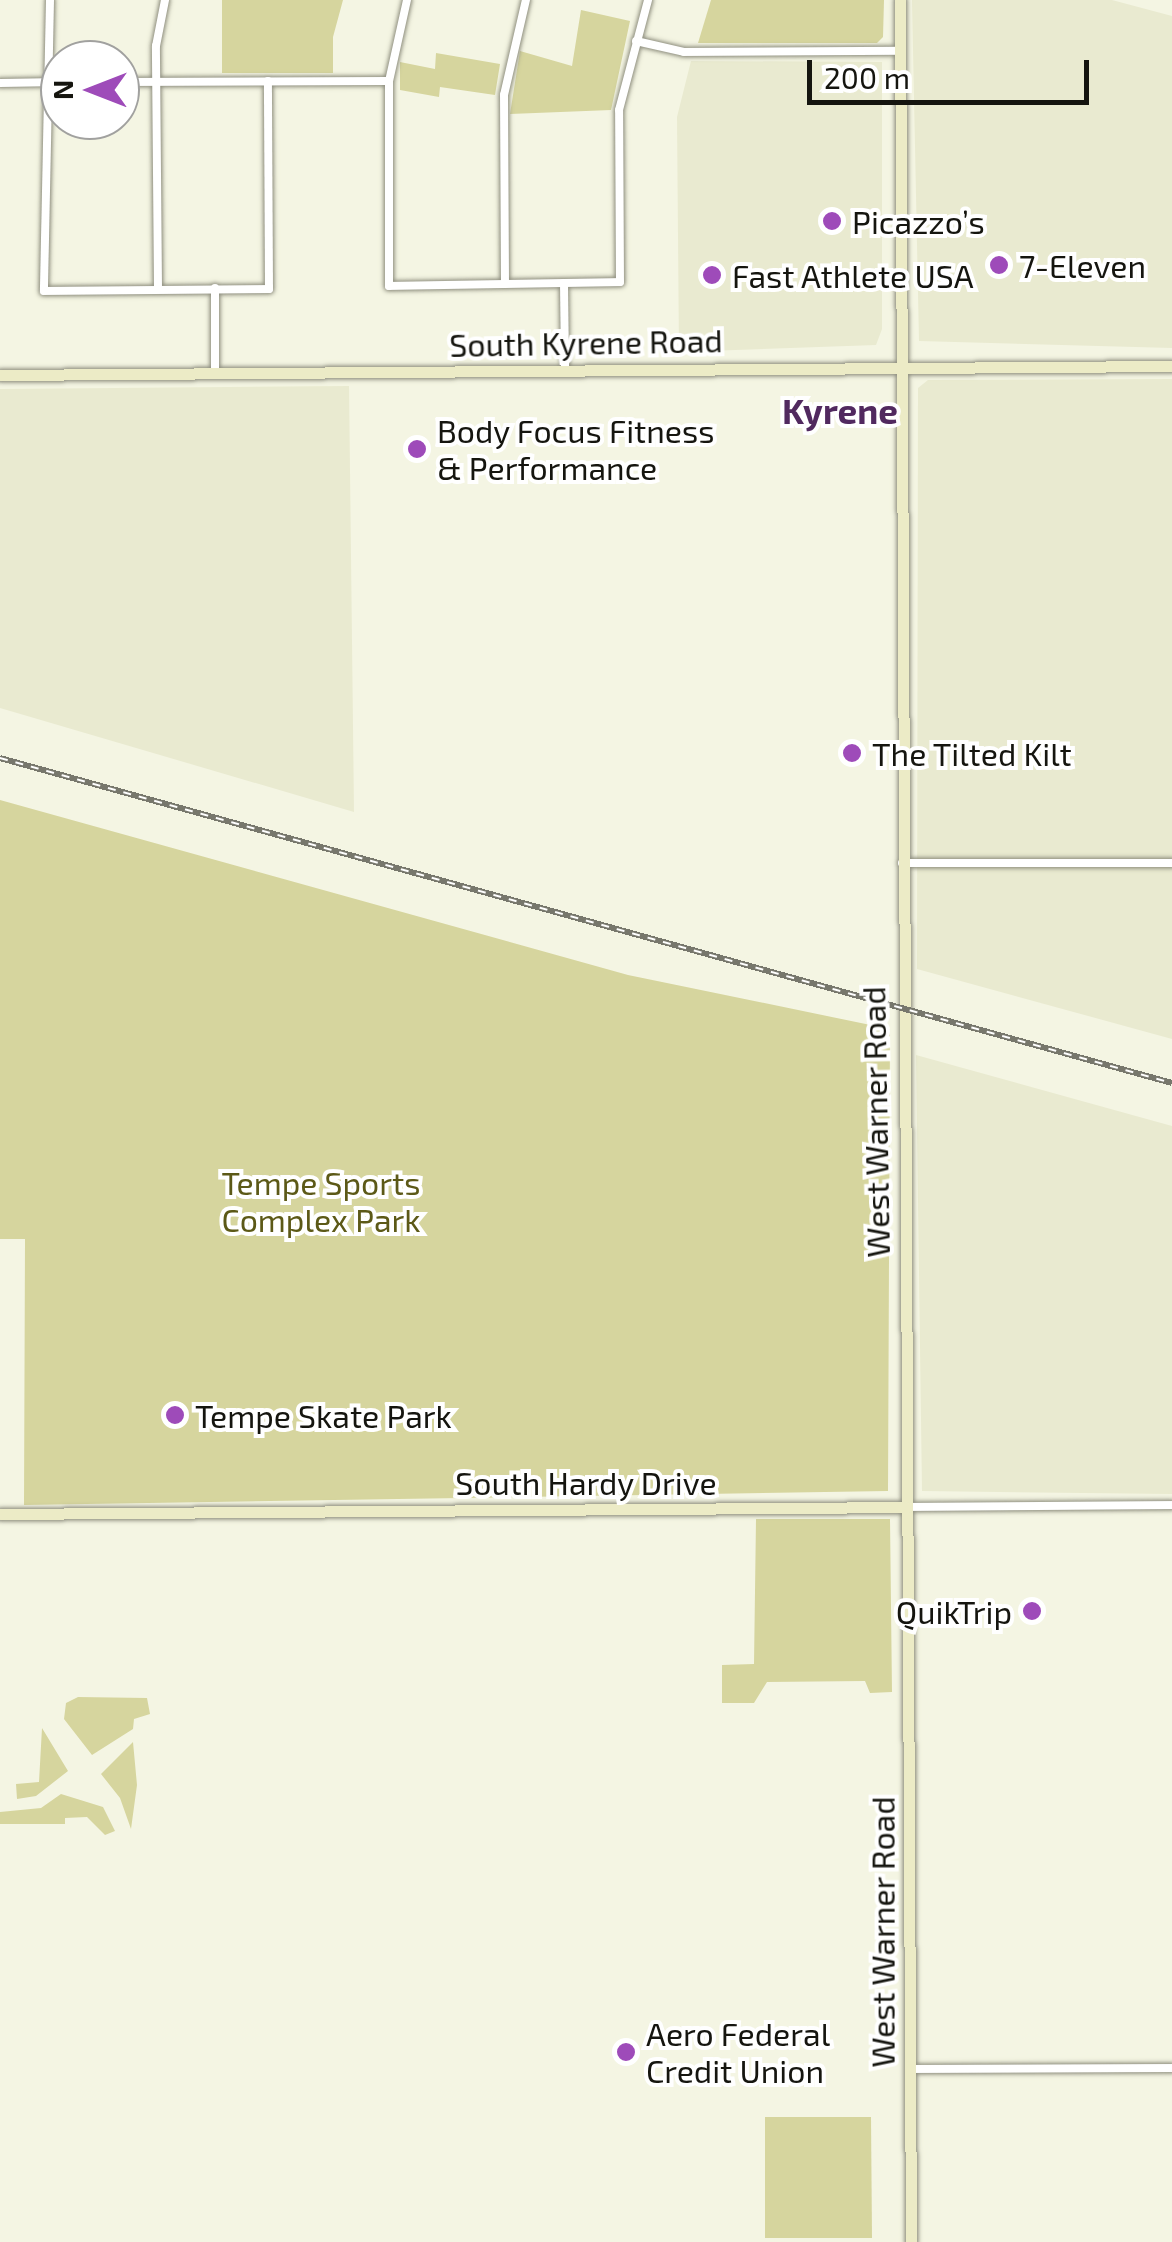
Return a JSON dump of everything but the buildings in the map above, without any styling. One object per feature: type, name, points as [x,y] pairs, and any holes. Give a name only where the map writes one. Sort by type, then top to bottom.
[{"type":"main road","name":"West Warner Road","points":[[899,1],[911,2242]]},
{"type":"main road","name":"South Kyrene Road","points":[[0,374],[1172,366]]},
{"type":"main road","name":"South Hardy Drive","points":[[0,1514],[906,1507]]},
{"type":"street","points":[[47,40],[50,0]]},
{"type":"street","points":[[158,288],[155,82],[165,0]]},
{"type":"street","points":[[407,0],[390,81],[389,286],[620,282],[618,125],[648,0]]},
{"type":"street","points":[[505,284],[504,95],[526,0]]},
{"type":"street","points":[[636,42],[684,52],[900,51]]},
{"type":"street","points":[[44,140],[44,291],[269,289],[268,80]]},
{"type":"street","points":[[140,82],[390,81]]},
{"type":"street","points":[[0,83],[40,82]]},
{"type":"street","points":[[564,283],[565,370]]},
{"type":"street","points":[[214,373],[215,288]]},
{"type":"street","points":[[901,863],[1172,864]]},
{"type":"street","name":"South Hardy Drive","points":[[906,1507],[1172,1505]]},
{"type":"street","points":[[910,2070],[1172,2068]]},
{"type":"shaded area","points":[[912,0],[1112,0],[1172,16],[1172,348],[919,341]]},
{"type":"shaded area","points":[[691,61],[882,62],[882,329],[876,345],[679,352],[677,117]]},
{"type":"shaded area","points":[[1172,379],[1172,1039],[917,969],[918,388],[928,380]]},
{"type":"shaded area","points":[[349,386],[354,812],[0,708],[0,389]]},
{"type":"shaded area","points":[[916,1055],[1172,1126],[1172,1494],[922,1491]]},
{"type":"green space","points":[[222,0],[343,0],[333,37],[333,73],[222,73]]},
{"type":"green space","points":[[711,0],[884,0],[883,37],[877,43],[698,43]]},
{"type":"green space","points":[[581,10],[630,21],[611,110],[510,114],[520,51],[572,66]]},
{"type":"green space","points":[[436,53],[500,64],[495,95],[440,87],[439,97],[400,90],[400,62],[435,69]]},
{"type":"green space","name":"Tempe Sports Complex Park","points":[[0,800],[628,975],[890,1029],[888,1491],[24,1505],[25,1239],[0,1239]]},
{"type":"green space","points":[[756,1519],[890,1519],[892,1692],[870,1693],[865,1681],[767,1682],[754,1703],[722,1703],[722,1665],[754,1664]]},
{"type":"green space","points":[[78,1697],[147,1698],[150,1714],[134,1719],[133,1729],[92,1755],[64,1719],[66,1703]]},
{"type":"green space","points":[[42,1728],[68,1771],[36,1796],[17,1799],[16,1784],[39,1782]]},
{"type":"green space","points":[[133,1742],[137,1785],[131,1829],[120,1798],[101,1774]]},
{"type":"green space","points":[[61,1794],[103,1807],[115,1831],[105,1835],[87,1817],[65,1818],[65,1824],[0,1824],[0,1812],[41,1808]]},
{"type":"green space","points":[[765,2117],[871,2117],[872,2238],[765,2238]]},
{"type":"railway","points":[[0,758],[1172,1083]]},
{"type":"place","name":"Picazzo’s","points":[[832,221]]},
{"type":"place","name":"7-Eleven","points":[[999,265]]},
{"type":"place","name":"Fast Athlete USA","points":[[712,275]]},
{"type":"place","name":"Body Focus Fitness & Performance","points":[[417,449]]},
{"type":"place","name":"The Tilted Kilt","points":[[852,753]]},
{"type":"place","name":"Tempe Skate Park","points":[[175,1415]]},
{"type":"place","name":"QuikTrip","points":[[1032,1611]]},
{"type":"place","name":"Aero Federal Credit Union","points":[[626,2052]]},
{"type":"district","name":"Kyrene","points":[[840,410]]}]
